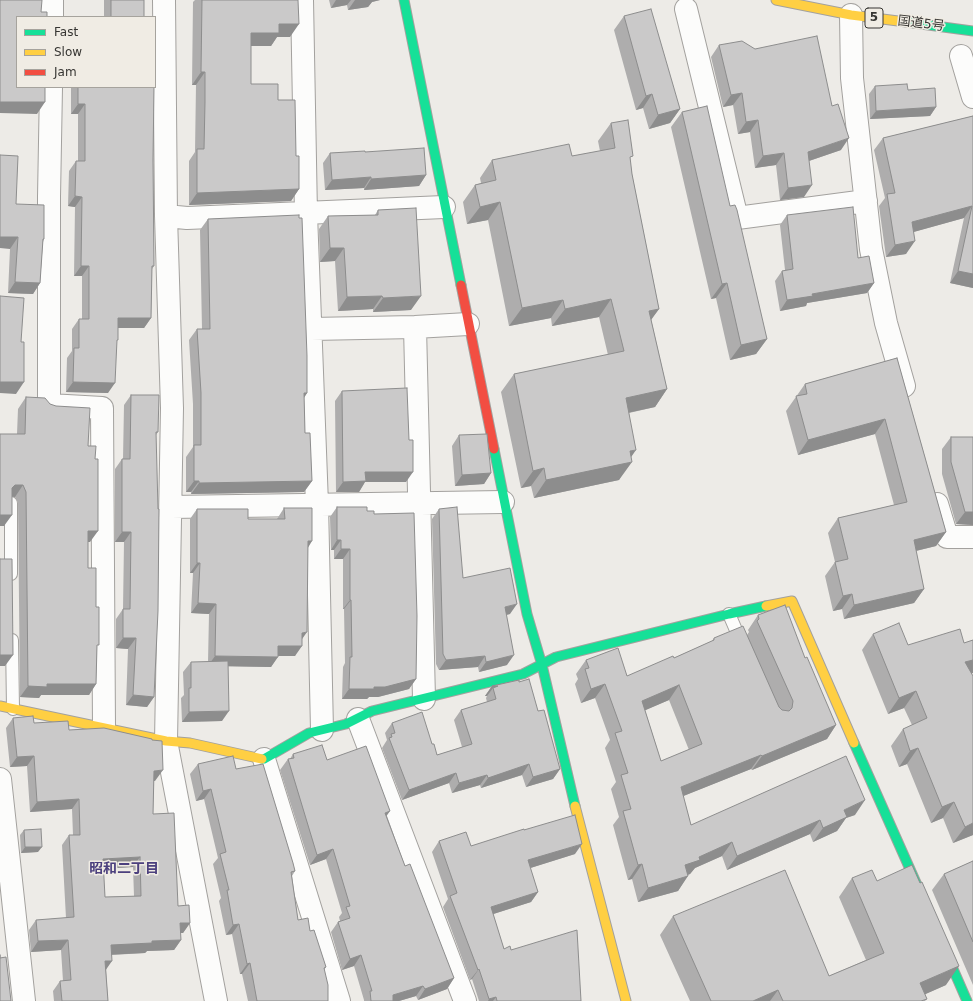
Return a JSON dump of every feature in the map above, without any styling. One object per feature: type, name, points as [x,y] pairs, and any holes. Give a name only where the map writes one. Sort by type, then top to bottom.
[{"type":"main road","points":[[404,0],[526,614],[542,664],[626,1001]]},
{"type":"main road","name":"国道5号","points":[[776,0],[851,14],[973,31]]},
{"type":"main road","points":[[0,706],[104,726],[166,741],[190,743],[264,759],[309,732],[346,724],[372,711],[523,674],[556,657],[729,614],[792,601],[923,900]]},
{"type":"main road","points":[[939,936],[967,1001]]},
{"type":"street","points":[[52,0],[52,16]]},
{"type":"street","points":[[164,0],[166,216],[172,408],[166,741],[216,1001]]},
{"type":"street","points":[[302,0],[306,214],[317,504],[322,730]]},
{"type":"street","points":[[686,9],[737,218],[866,202]]},
{"type":"street","points":[[851,14],[852,78],[871,249],[886,323],[910,407]]},
{"type":"street","points":[[960,56],[973,97]]},
{"type":"street","points":[[51,88],[49,197],[49,405],[102,408],[104,726]]},
{"type":"street","points":[[166,216],[187,218],[444,207]]},
{"type":"street","points":[[310,329],[415,327],[468,324]]},
{"type":"street","points":[[415,327],[424,698]]},
{"type":"street","points":[[932,483],[947,537],[973,537]]},
{"type":"street","points":[[171,507],[503,502]]},
{"type":"street","points":[[358,719],[465,1001]]},
{"type":"street","points":[[264,759],[339,1001]]},
{"type":"street","points":[[0,779],[24,1001]]},
{"type":"lane","points":[[11,503],[12,582]]},
{"type":"lane","points":[[729,614],[748,656]]},
{"type":"lane","points":[[12,630],[13,709]]},
{"type":"building","points":[[0,0],[42,0],[41,12],[47,12],[47,16],[16,16],[16,88],[45,88],[45,102],[0,102]]},
{"type":"building","points":[[111,0],[144,0],[144,16],[111,16]]},
{"type":"building","points":[[202,0],[298,0],[299,24],[279,24],[279,33],[251,33],[251,84],[278,84],[278,100],[295,100],[296,156],[299,156],[299,189],[197,193],[197,149],[204,149],[205,72],[201,72]]},
{"type":"building","points":[[651,9],[680,109],[658,115],[652,94],[646,96],[624,16]]},
{"type":"building","points":[[817,36],[832,106],[838,104],[849,138],[808,152],[812,185],[788,188],[784,153],[763,156],[758,120],[746,122],[742,93],[731,95],[719,45],[742,41],[755,49]]},
{"type":"building","points":[[907,84],[908,90],[935,88],[936,107],[876,111],[875,86]]},
{"type":"building","points":[[78,88],[154,88],[154,266],[152,266],[151,318],[118,318],[115,383],[73,382],[74,348],[79,348],[79,319],[89,319],[89,266],[81,266],[82,197],[75,196],[76,161],[85,161],[85,104],[78,104]]},
{"type":"building","points":[[707,106],[730,206],[735,205],[737,210],[767,339],[741,345],[727,283],[722,284],[682,112]]},
{"type":"building","points":[[973,116],[973,274],[958,271],[972,206],[912,222],[915,241],[895,245],[887,194],[895,193],[883,138]]},
{"type":"building","points":[[628,120],[633,156],[630,157],[632,174],[659,309],[649,311],[667,389],[626,398],[636,450],[630,451],[632,462],[546,480],[544,468],[533,471],[514,374],[624,351],[611,299],[565,309],[563,300],[522,308],[500,202],[480,207],[475,185],[496,180],[492,160],[569,144],[572,156],[615,148],[611,123]]},
{"type":"building","points":[[424,148],[426,175],[332,180],[330,153]]},
{"type":"building","points":[[0,155],[18,156],[16,204],[44,205],[44,239],[40,283],[15,282],[18,237],[0,237]]},
{"type":"building","points":[[853,207],[858,258],[869,256],[874,283],[787,300],[782,271],[793,269],[787,215]]},
{"type":"building","points":[[416,208],[421,296],[383,298],[382,296],[347,297],[344,248],[330,248],[328,216],[378,215],[378,210]]},
{"type":"building","points":[[299,215],[299,218],[302,218],[307,356],[307,393],[304,393],[305,433],[310,433],[312,481],[199,483],[199,481],[194,481],[194,445],[201,445],[201,393],[197,329],[210,329],[208,219]]},
{"type":"building","points":[[0,296],[24,298],[21,342],[24,342],[24,382],[0,382]]},
{"type":"building","points":[[897,358],[946,532],[914,540],[924,589],[854,605],[852,594],[843,596],[835,562],[848,559],[838,518],[907,502],[885,419],[808,440],[796,396],[807,394],[805,384]]},
{"type":"building","points":[[407,388],[409,440],[413,440],[413,472],[365,472],[366,481],[343,482],[342,391]]},
{"type":"building","points":[[131,395],[159,395],[158,432],[156,432],[159,509],[158,611],[154,697],[133,695],[136,638],[123,638],[123,609],[130,609],[131,532],[122,532],[122,459],[130,459]]},
{"type":"building","points":[[26,397],[45,398],[50,404],[56,406],[90,408],[88,446],[96,446],[95,459],[98,459],[98,531],[88,531],[88,568],[96,568],[96,607],[99,607],[99,645],[97,645],[96,684],[47,684],[47,687],[28,686],[26,492],[23,485],[15,485],[12,488],[12,515],[0,515],[0,434],[25,434]]},
{"type":"building","points":[[487,434],[491,473],[462,475],[459,435]]},
{"type":"building","points":[[951,437],[973,437],[973,512],[965,512],[951,462]]},
{"type":"building","points":[[337,507],[367,507],[367,511],[374,511],[374,514],[414,513],[417,616],[416,679],[385,687],[374,687],[374,689],[349,689],[350,657],[352,657],[350,549],[341,549],[341,540],[337,540]]},
{"type":"building","points":[[457,507],[463,578],[510,568],[517,604],[505,607],[514,655],[486,662],[485,656],[446,660],[443,654],[439,509]]},
{"type":"building","points":[[284,508],[312,508],[312,541],[308,541],[307,632],[302,633],[302,646],[278,646],[278,657],[215,656],[216,604],[198,603],[200,563],[197,563],[197,509],[248,509],[248,519],[285,519]]},
{"type":"building","points":[[0,559],[12,559],[13,655],[0,655]]},
{"type":"building","points":[[785,605],[805,658],[807,657],[836,725],[762,756],[761,755],[681,787],[691,825],[846,756],[865,800],[844,810],[847,817],[823,828],[820,820],[737,856],[732,842],[699,857],[700,860],[685,865],[688,876],[648,888],[642,864],[638,865],[623,811],[631,809],[621,775],[628,773],[615,733],[622,731],[605,684],[591,689],[585,669],[589,668],[586,660],[618,648],[627,676],[673,656],[674,658],[714,640],[714,638],[743,626],[779,707],[782,710],[789,711],[792,708],[793,701],[757,621],[759,619],[758,615]],"holes":[[[679,685],[702,744],[661,761],[642,701]]]},
{"type":"building","points":[[899,623],[908,645],[960,629],[964,643],[973,640],[973,660],[965,662],[973,676],[973,823],[965,827],[954,802],[942,807],[918,748],[910,751],[903,729],[927,718],[916,691],[899,698],[873,634]]},
{"type":"building","points":[[228,661],[229,711],[189,712],[191,662]]},
{"type":"building","points":[[529,679],[538,711],[544,710],[560,769],[533,777],[529,764],[488,778],[487,775],[459,783],[456,773],[409,790],[389,738],[392,737],[391,734],[395,733],[392,723],[422,712],[437,755],[472,744],[461,710],[496,699],[493,688],[498,686],[492,686]]},
{"type":"building","points":[[33,716],[34,723],[68,721],[69,730],[104,728],[152,740],[162,741],[163,770],[154,771],[153,814],[174,813],[178,906],[189,905],[190,923],[180,923],[181,940],[111,945],[112,961],[105,961],[108,1001],[62,1001],[60,981],[71,980],[68,940],[38,941],[36,920],[74,917],[69,835],[80,835],[79,799],[37,802],[34,756],[17,757],[13,718]],"holes":[[[140,857],[141,896],[105,897],[103,859]]]},
{"type":"building","points":[[322,745],[327,760],[366,746],[390,811],[385,813],[405,866],[410,864],[454,978],[425,989],[423,986],[393,995],[393,1001],[371,1001],[370,991],[372,991],[361,955],[350,959],[338,922],[350,918],[346,907],[350,906],[333,849],[317,855],[288,759],[294,758],[293,754]]},
{"type":"building","points":[[233,756],[236,769],[263,764],[295,871],[291,872],[298,920],[308,918],[310,931],[314,930],[326,967],[324,968],[328,985],[328,1001],[257,1001],[250,963],[247,964],[239,924],[233,925],[227,890],[229,890],[220,854],[226,852],[211,789],[203,791],[198,764]]},
{"type":"building","points":[[575,815],[582,844],[528,860],[538,892],[491,907],[504,949],[510,946],[511,950],[577,930],[581,1001],[497,1001],[496,997],[489,999],[479,969],[478,970],[450,896],[457,893],[439,841],[466,832],[471,846]]},
{"type":"building","points":[[41,829],[42,847],[25,847],[24,830]]},
{"type":"building","points":[[973,861],[973,942],[944,874]]},
{"type":"building","points":[[912,865],[920,883],[922,882],[959,966],[920,983],[927,999],[921,1001],[783,1001],[778,990],[753,1001],[711,1001],[673,916],[785,870],[829,976],[884,953],[852,878],[872,870],[877,881]]},
{"type":"building","points":[[6,957],[11,1001],[0,1001],[0,958]]},
{"type":"traffic: fast","points":[[404,0],[461,285]]},
{"type":"traffic: fast","points":[[906,22],[973,31]]},
{"type":"traffic: fast","points":[[494,449],[527,614],[542,665],[575,806]]},
{"type":"traffic: fast","points":[[262,759],[309,733],[346,724],[372,711],[523,674],[556,657],[766,606]]},
{"type":"traffic: fast","points":[[854,743],[921,894]]},
{"type":"traffic: fast","points":[[943,946],[967,1001]]},
{"type":"traffic: slow","points":[[776,0],[851,15],[906,22]]},
{"type":"traffic: slow","points":[[766,606],[792,601],[854,743]]},
{"type":"traffic: slow","points":[[0,706],[166,741],[190,743],[262,759]]},
{"type":"traffic: slow","points":[[575,806],[626,1001]]},
{"type":"traffic: jam","points":[[461,285],[494,449]]},
{"type":"district","name":"昭和二丁目","points":[[124,869]]}]
